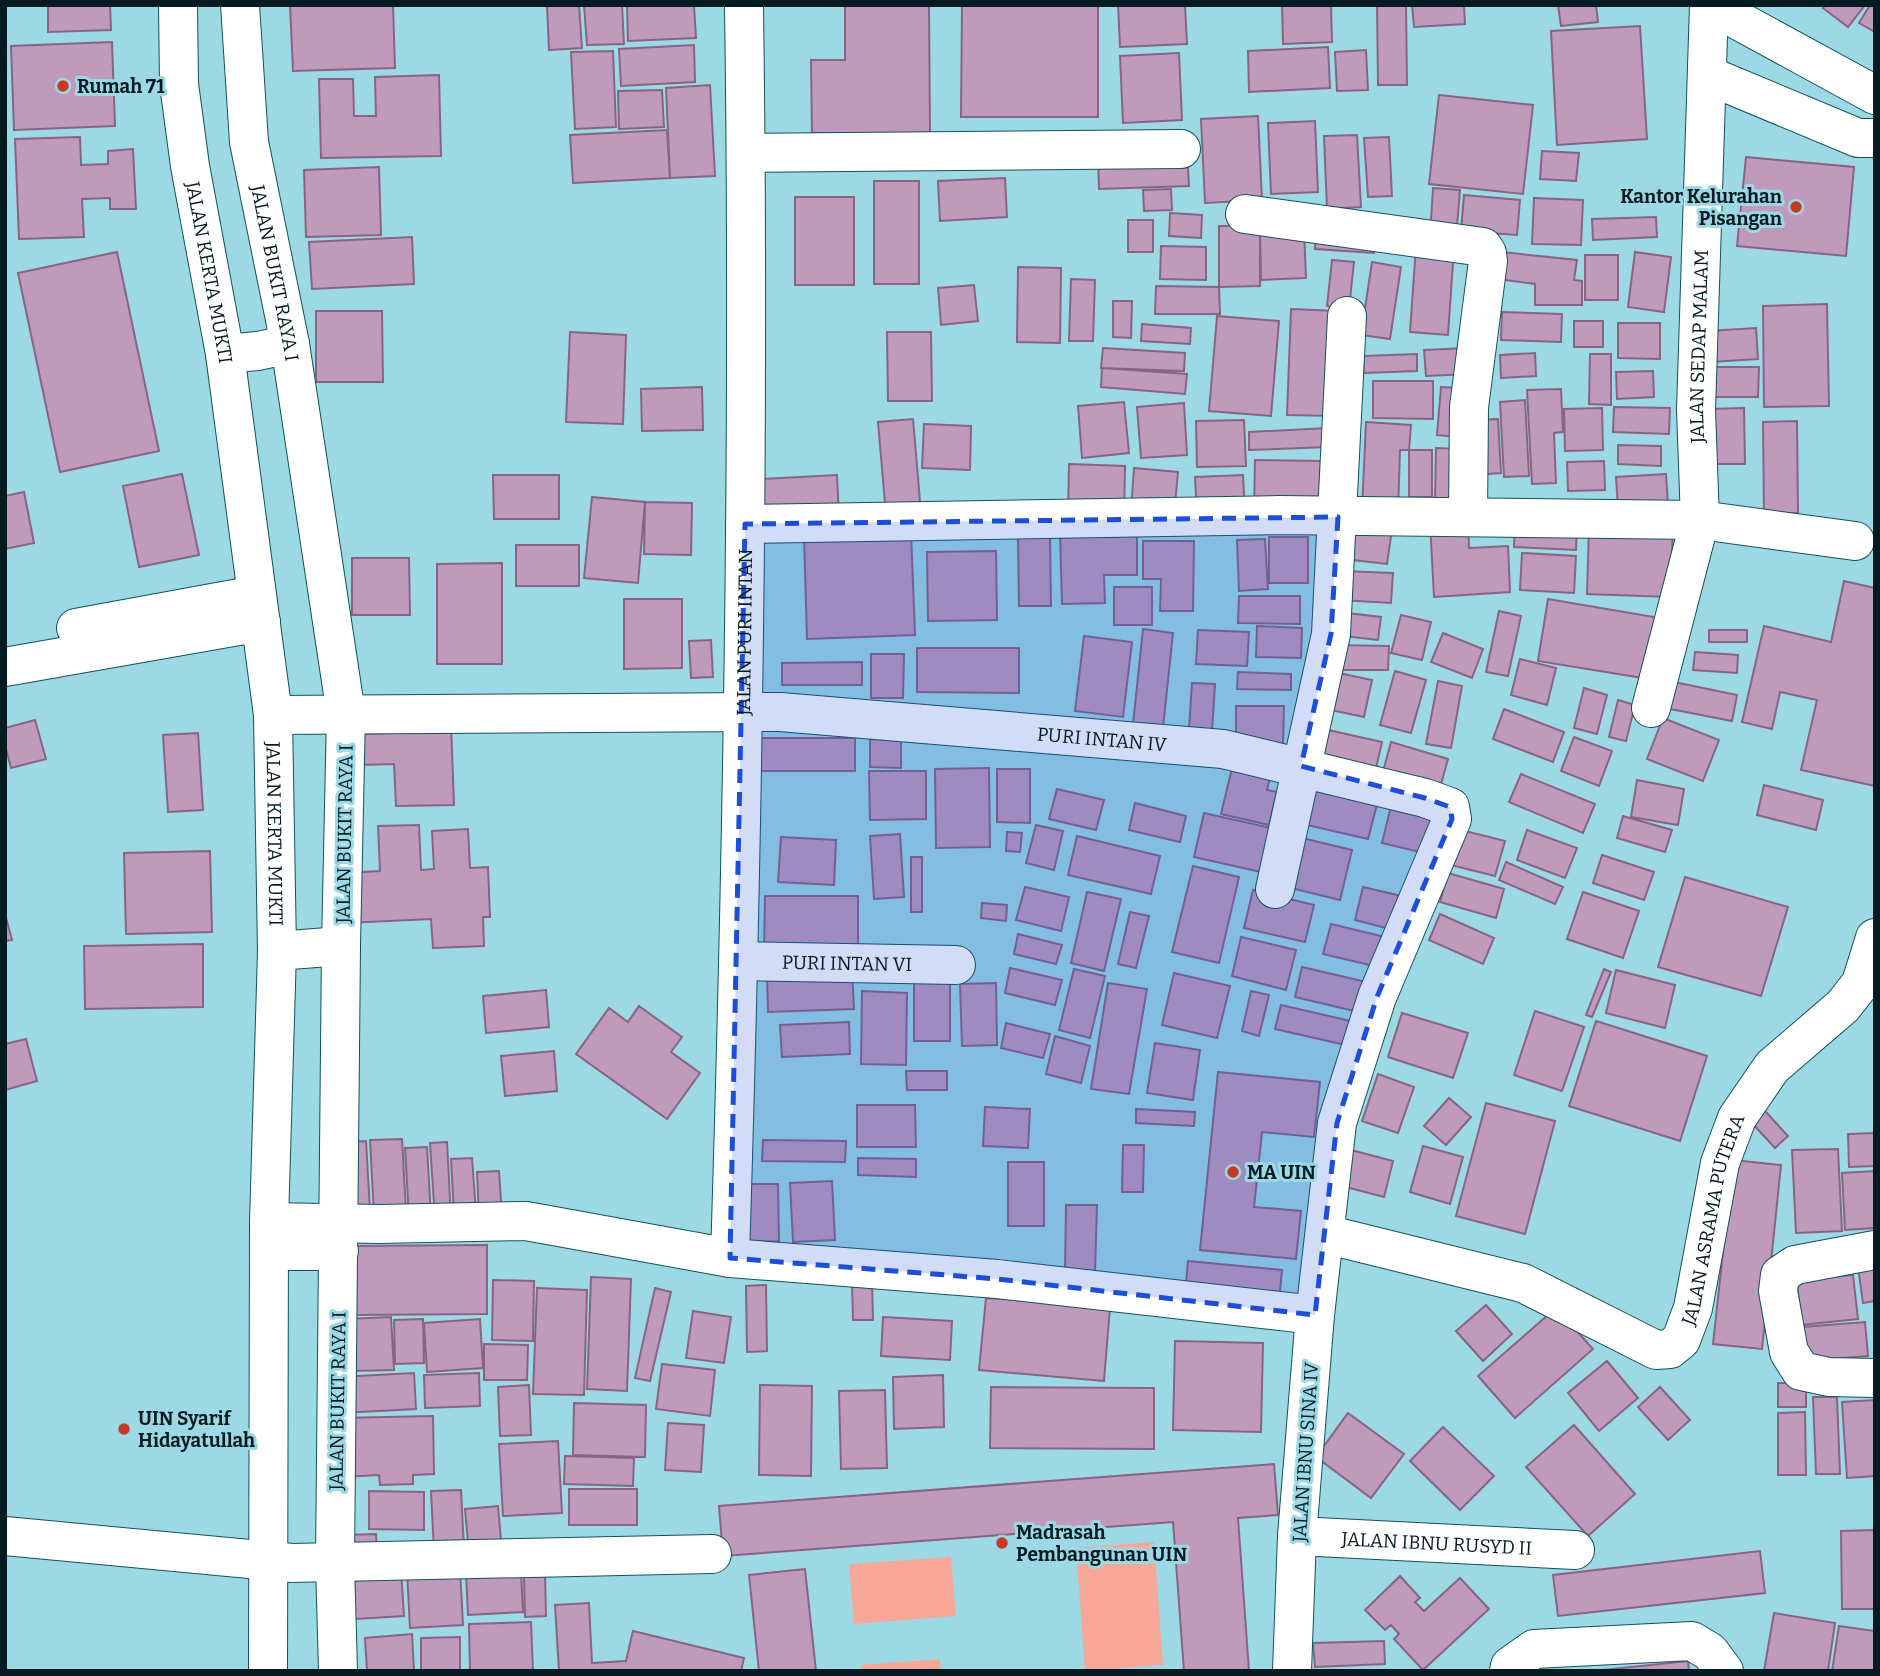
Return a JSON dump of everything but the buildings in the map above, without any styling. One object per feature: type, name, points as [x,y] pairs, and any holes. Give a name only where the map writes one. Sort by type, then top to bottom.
[{"type":"street","name":"JALAN KERTA MUKTI","points":[[178,5],[178,84],[190,166],[225,354],[273,715],[276,951],[269,1236],[303,1563],[268,1671]]},
{"type":"street","name":"JALAN BUKIT RAYA I","points":[[240,5],[249,142],[290,344],[346,714],[339,1236],[303,1563],[338,1671]]},
{"type":"street","name":"JALAN PURI INTAN","points":[[730,1258],[744,712],[744,5]]},
{"type":"street","points":[[1710,5],[1875,95]]},
{"type":"street","name":"JALAN SEDAP MALAM","points":[[1651,708],[1700,520],[1696,410],[1710,5]]},
{"type":"street","points":[[1707,75],[1858,138],[1875,138]]},
{"type":"street","points":[[746,153],[1181,149]]},
{"type":"street","points":[[1245,214],[1483,247],[1488,261],[1469,407],[1468,517]]},
{"type":"street","points":[[1275,889],[1331,634],[1347,316]]},
{"type":"street","points":[[225,354],[290,344]]},
{"type":"street","points":[[745,524],[1253,515],[1700,520],[1855,541]]},
{"type":"street","points":[[5,667],[96,638],[259,609]]},
{"type":"street","points":[[5,641],[96,638]]},
{"type":"street","name":"PURI INTAN IV","points":[[273,715],[780,712],[1223,749],[1425,797],[1450,807]]},
{"type":"street","name":"JALAN IBNU SINA IV","points":[[1292,1671],[1297,1536],[1315,1315],[1337,1123],[1377,997],[1452,819],[1450,807]]},
{"type":"street","name":"JALAN ASRAMA PUTERA","points":[[1325,1234],[1523,1283],[1656,1350],[1670,1349],[1681,1340],[1693,1308],[1720,1163],[1737,1118],[1772,1067],[1843,1006],[1861,983],[1875,938]]},
{"type":"street","points":[[276,951],[341,946]]},
{"type":"street","name":"PURI INTAN VI","points":[[739,961],[956,965]]},
{"type":"street","points":[[269,1236],[339,1236],[379,1224],[526,1221],[730,1258],[997,1279],[1315,1315]]},
{"type":"street","points":[[1875,1250],[1795,1265],[1780,1275],[1778,1291],[1789,1352],[1801,1371],[1829,1377],[1875,1378]]},
{"type":"street","points":[[5,1536],[303,1563],[712,1554]]},
{"type":"street","name":"JALAN IBNU RUSYD II","points":[[1297,1536],[1575,1550]]},
{"type":"street","points":[[1509,1671],[1510,1667],[1534,1648],[1692,1642],[1710,1652],[1724,1671]]},
{"type":"highlighted area","points":[[1338,517],[1331,634],[1301,766],[1425,798],[1450,807],[1452,819],[1377,997],[1337,1123],[1315,1315],[997,1279],[730,1258],[745,524]]},
{"type":"shaded area","points":[[1154,1542],[1163,1665],[1085,1671],[1076,1548]]},
{"type":"shaded area","points":[[951,1557],[956,1616],[854,1624],[849,1564]]},
{"type":"shaded area","points":[[940,1659],[941,1671],[862,1671],[862,1665]]},
{"type":"place","name":"Rumah 71","points":[[63,86]]},
{"type":"place","name":"Kantor Kelurahan Pisangan","points":[[1796,207]]},
{"type":"place","name":"MA UIN","points":[[1233,1172]]},
{"type":"place","name":"UIN Syarif Hidayatullah","points":[[124,1429]]},
{"type":"place","name":"Madrasah Pembangunan UIN","points":[[1002,1543]]}]
